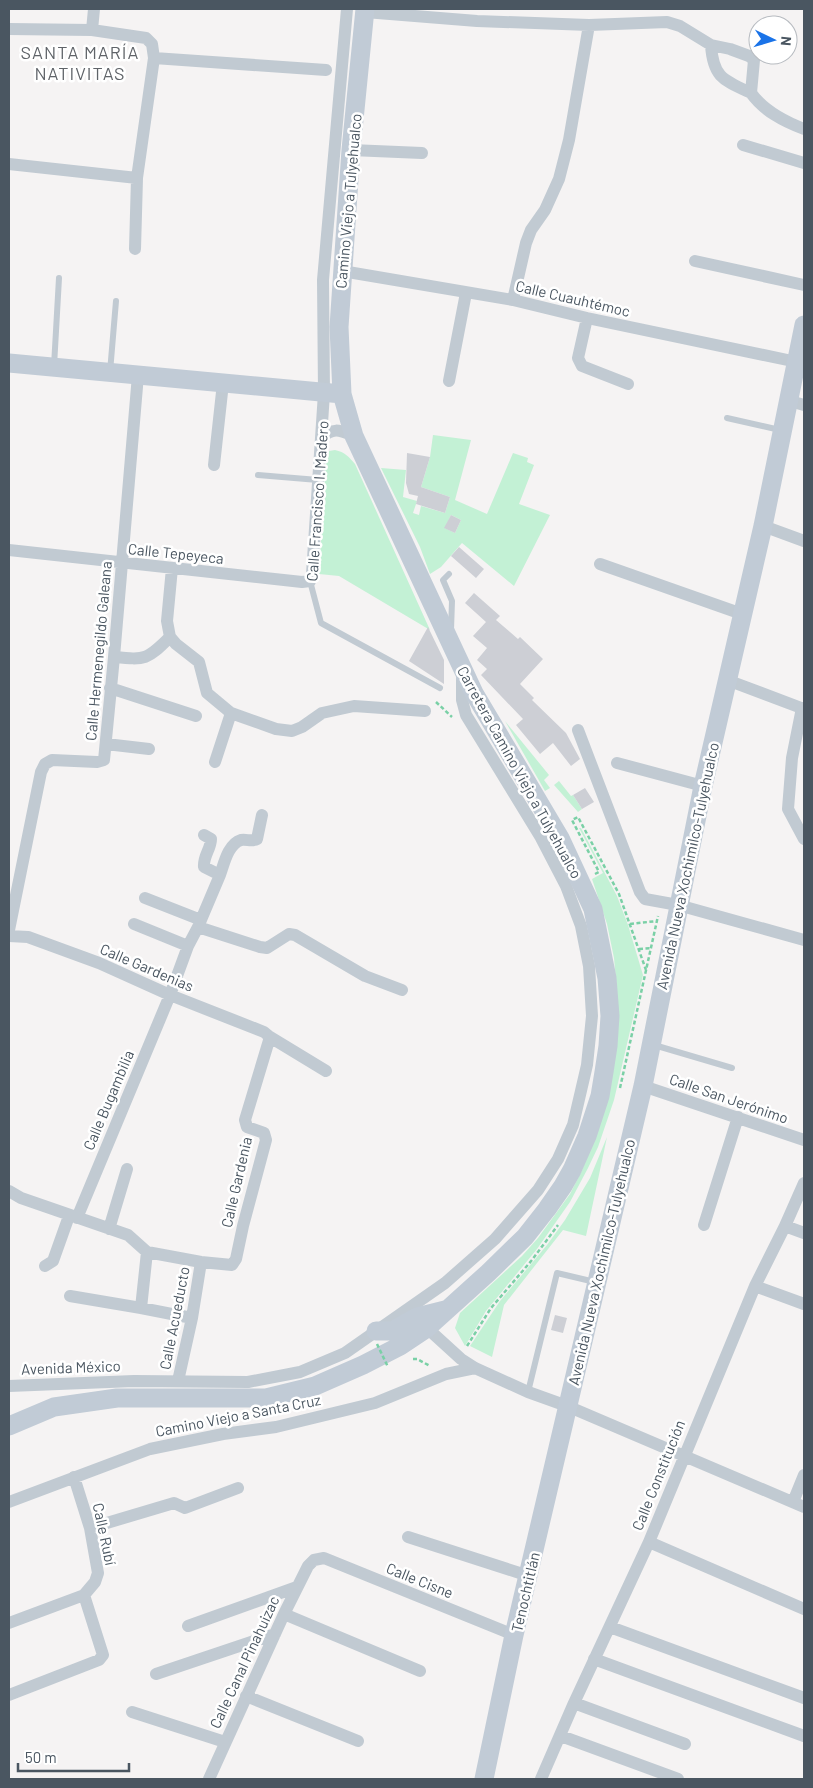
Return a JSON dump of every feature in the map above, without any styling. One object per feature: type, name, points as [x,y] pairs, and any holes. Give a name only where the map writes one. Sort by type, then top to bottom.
[{"type":"main road","name":"Camino Viejo a Tulyehualco","points":[[333,394],[351,150],[350,72],[365,11]]},
{"type":"main road","name":"Avenida Nueva Xochimilco-Tulyehualco","points":[[567,1406],[651,1044],[670,903],[703,786],[783,431],[797,403],[797,362],[804,325]]},
{"type":"main road","points":[[9,363],[333,394]]},
{"type":"main road","name":"Carretera Camino Viejo a Tulyehualco","points":[[9,1426],[54,1407],[117,1398],[266,1398],[315,1386],[400,1346],[427,1328],[488,1273],[525,1236],[547,1209],[572,1170],[588,1136],[600,1096],[608,1046],[610,1016],[608,978],[593,909],[560,838],[488,718],[462,668],[333,394]]},
{"type":"main road","points":[[377,1338],[417,1317],[446,1310]]},
{"type":"main road","name":"Tenochtitlán","points":[[484,1779],[514,1635],[567,1406]]},
{"type":"street","points":[[92,30],[94,9]]},
{"type":"street","name":"Calle Francisco I. Madero","points":[[310,581],[321,438],[333,394],[323,280],[350,72],[347,9]]},
{"type":"street","points":[[365,11],[477,21],[589,25],[667,22],[680,26],[710,45],[730,49],[749,56],[754,60],[751,93]]},
{"type":"street","points":[[513,300],[531,230],[545,210],[559,180],[569,140],[589,25]]},
{"type":"street","points":[[9,29],[92,30],[146,38],[152,44],[154,58],[138,178],[135,249]]},
{"type":"street","points":[[710,45],[715,69],[721,77],[751,93],[758,102],[788,123],[804,129]]},
{"type":"street","points":[[154,58],[326,70]]},
{"type":"street","points":[[742,145],[804,163]]},
{"type":"street","points":[[351,150],[422,152]]},
{"type":"street","points":[[9,164],[138,178]]},
{"type":"street","points":[[695,261],[804,285]]},
{"type":"street","name":"Calle Cuauhtémoc","points":[[342,271],[513,300],[587,318],[797,362]]},
{"type":"street","points":[[449,381],[466,293]]},
{"type":"street","points":[[587,318],[578,358],[582,366],[628,384]]},
{"type":"street","name":"Calle Hermenegildo Galeana","points":[[9,930],[45,764],[52,760],[101,762],[104,760],[138,375]]},
{"type":"street","points":[[214,465],[223,383]]},
{"type":"street","points":[[321,438],[328,431],[339,430],[354,436]]},
{"type":"street","points":[[763,526],[804,540]]},
{"type":"street","name":"Calle Tepeyeca","points":[[9,550],[122,564],[302,582],[310,581]]},
{"type":"street","points":[[600,564],[742,614]]},
{"type":"street","points":[[172,568],[167,621],[170,637],[199,662],[207,693],[231,713],[276,729],[292,731],[302,727],[322,713],[354,706],[425,711]]},
{"type":"street","points":[[114,657],[140,659],[152,655],[170,637]]},
{"type":"street","points":[[462,668],[464,708]]},
{"type":"street","points":[[727,680],[803,709],[792,758],[788,809],[804,840]]},
{"type":"street","points":[[110,688],[196,716]]},
{"type":"street","name":"Avenida México","points":[[9,1386],[134,1380],[248,1382],[300,1372],[377,1338],[445,1283],[495,1239],[538,1190],[558,1159],[572,1125],[587,1065],[592,1016],[589,966],[581,926],[566,886],[540,836],[466,715],[464,708]]},
{"type":"street","points":[[215,762],[231,713]]},
{"type":"street","points":[[578,730],[640,892],[645,899],[670,903],[804,940]]},
{"type":"street","points":[[106,744],[148,749]]},
{"type":"street","points":[[617,763],[703,786]]},
{"type":"street","name":"Calle Bugambilia","points":[[45,1266],[53,1261],[73,1217],[170,995],[188,946],[200,923],[233,844],[238,841],[254,841],[257,839],[262,815]]},
{"type":"street","points":[[204,835],[211,839],[211,844],[203,860],[204,866],[220,875]]},
{"type":"street","points":[[145,898],[260,947],[267,948],[289,934],[295,935],[365,976],[402,990]]},
{"type":"street","points":[[134,924],[188,946]]},
{"type":"street","name":"Calle Gardenias","points":[[9,936],[28,937],[99,963],[170,995],[264,1032],[326,1071]]},
{"type":"street","name":"Calle Gardenia","points":[[201,1262],[232,1265],[236,1259],[266,1140],[264,1133],[247,1128],[245,1120],[270,1037]]},
{"type":"street","name":"Calle San Jerónimo","points":[[642,1086],[804,1140]]},
{"type":"street","points":[[704,1225],[738,1117]]},
{"type":"street","points":[[109,1229],[127,1169]]},
{"type":"street","name":"Calle Constitución","points":[[541,1779],[649,1542],[755,1286],[804,1183]]},
{"type":"street","points":[[9,1190],[21,1198],[128,1236],[147,1252],[201,1262]]},
{"type":"street","points":[[785,1226],[804,1233]]},
{"type":"street","points":[[141,1308],[147,1252]]},
{"type":"street","name":"Calle Acueducto","points":[[178,1381],[192,1318],[201,1262]]},
{"type":"street","points":[[755,1286],[804,1304]]},
{"type":"street","points":[[70,1296],[192,1318]]},
{"type":"street","points":[[427,1328],[461,1359],[475,1368],[528,1392],[567,1406],[798,1504],[804,1475]]},
{"type":"street","name":"Camino Viejo a Santa Cruz","points":[[9,1502],[150,1449],[223,1434],[276,1427],[375,1403],[446,1374],[475,1368]]},
{"type":"street","name":"Calle Rubí","points":[[74,1477],[90,1528],[98,1573],[95,1582],[84,1594]]},
{"type":"street","points":[[90,1528],[174,1503],[185,1508],[238,1488]]},
{"type":"street","points":[[408,1537],[529,1576]]},
{"type":"street","points":[[649,1542],[804,1609]]},
{"type":"street","name":"Calle Cisne","points":[[314,1560],[324,1558],[514,1635]]},
{"type":"street","name":"Calle Canal Pinahuizac","points":[[209,1779],[297,1586],[308,1566],[314,1560]]},
{"type":"street","points":[[188,1626],[297,1586]]},
{"type":"street","points":[[9,1623],[84,1594],[103,1655],[99,1660],[9,1695]]},
{"type":"street","points":[[284,1614],[420,1671]]},
{"type":"street","points":[[610,1626],[804,1698]]},
{"type":"street","points":[[156,1674],[276,1634]]},
{"type":"street","points":[[594,1660],[804,1736]]},
{"type":"street","points":[[246,1696],[358,1741]]},
{"type":"street","points":[[574,1703],[685,1744]]},
{"type":"street","points":[[132,1712],[225,1742]]},
{"type":"street","points":[[561,1736],[678,1779]]},
{"type":"lane","points":[[54,367],[59,278]]},
{"type":"lane","points":[[110,372],[116,301]]},
{"type":"lane","points":[[727,418],[783,431]]},
{"type":"lane","points":[[258,475],[318,480]]},
{"type":"lane","points":[[449,574],[443,580],[452,601],[450,641]]},
{"type":"lane","name":"Calle Francisco I. Madero","points":[[310,581],[321,623],[440,688]]},
{"type":"lane","points":[[651,1044],[732,1068]]},
{"type":"lane","points":[[528,1392],[557,1273],[596,1283]]},
{"type":"path","points":[[425,711],[436,702],[453,717],[464,708]]},
{"type":"path","points":[[572,820],[578,818],[619,894],[646,972]]},
{"type":"path","points":[[618,1095],[657,921],[670,903]]},
{"type":"path","points":[[630,924],[657,921]]},
{"type":"path","points":[[639,949],[652,948]]},
{"type":"path","points":[[377,1338],[388,1366]]},
{"type":"green space","points":[[433,435],[471,440],[455,500],[487,514],[513,453],[528,458],[527,462],[534,465],[519,504],[550,515],[514,586],[462,543],[441,567],[430,574],[420,547],[381,468],[406,470],[403,497],[417,501],[413,513],[419,515],[421,506],[445,513],[450,497],[421,487],[430,457]],"holes":[[[451,515],[461,520],[455,533],[445,528]]]},
{"type":"green space","points":[[335,450],[344,453],[355,464],[430,630],[339,576],[319,574],[326,455],[329,451]]},
{"type":"green space","points":[[505,721],[549,775],[544,780],[550,788],[545,791]]},
{"type":"green space","points":[[559,781],[571,796],[573,795],[582,809],[578,812],[554,785]]},
{"type":"green space","points":[[579,828],[581,828],[617,896],[643,975],[614,1100],[598,1147],[588,1168],[570,1202],[537,1249],[486,1311],[465,1346],[455,1328],[460,1313],[522,1256],[538,1238],[570,1194],[583,1168],[617,992],[614,958],[607,924],[592,879],[603,873]]},
{"type":"green space","points":[[607,1137],[586,1236],[563,1230],[504,1305],[492,1357],[470,1346],[500,1301],[547,1245],[565,1220],[590,1178]]},
{"type":"building","points":[[407,453],[430,457],[421,487],[450,497],[445,513],[416,504],[418,496],[409,494],[406,483]]},
{"type":"building","points":[[451,515],[461,520],[455,533],[444,528]]},
{"type":"building","points":[[459,547],[484,569],[476,578],[451,556]]},
{"type":"building","points":[[474,593],[500,616],[496,620],[518,639],[520,637],[543,659],[520,684],[534,698],[532,700],[566,733],[580,759],[571,766],[553,743],[540,754],[516,725],[523,719],[481,675],[487,669],[477,660],[487,648],[473,636],[486,622],[465,603]]},
{"type":"building","points":[[428,627],[444,660],[444,684],[409,661]]},
{"type":"building","points":[[585,788],[594,802],[582,809],[573,795]]},
{"type":"building","points":[[555,1315],[567,1318],[563,1333],[551,1330]]},
{"type":"district","name":"SANTA MARÍA NATIVITAS","points":[[80,62]]}]
